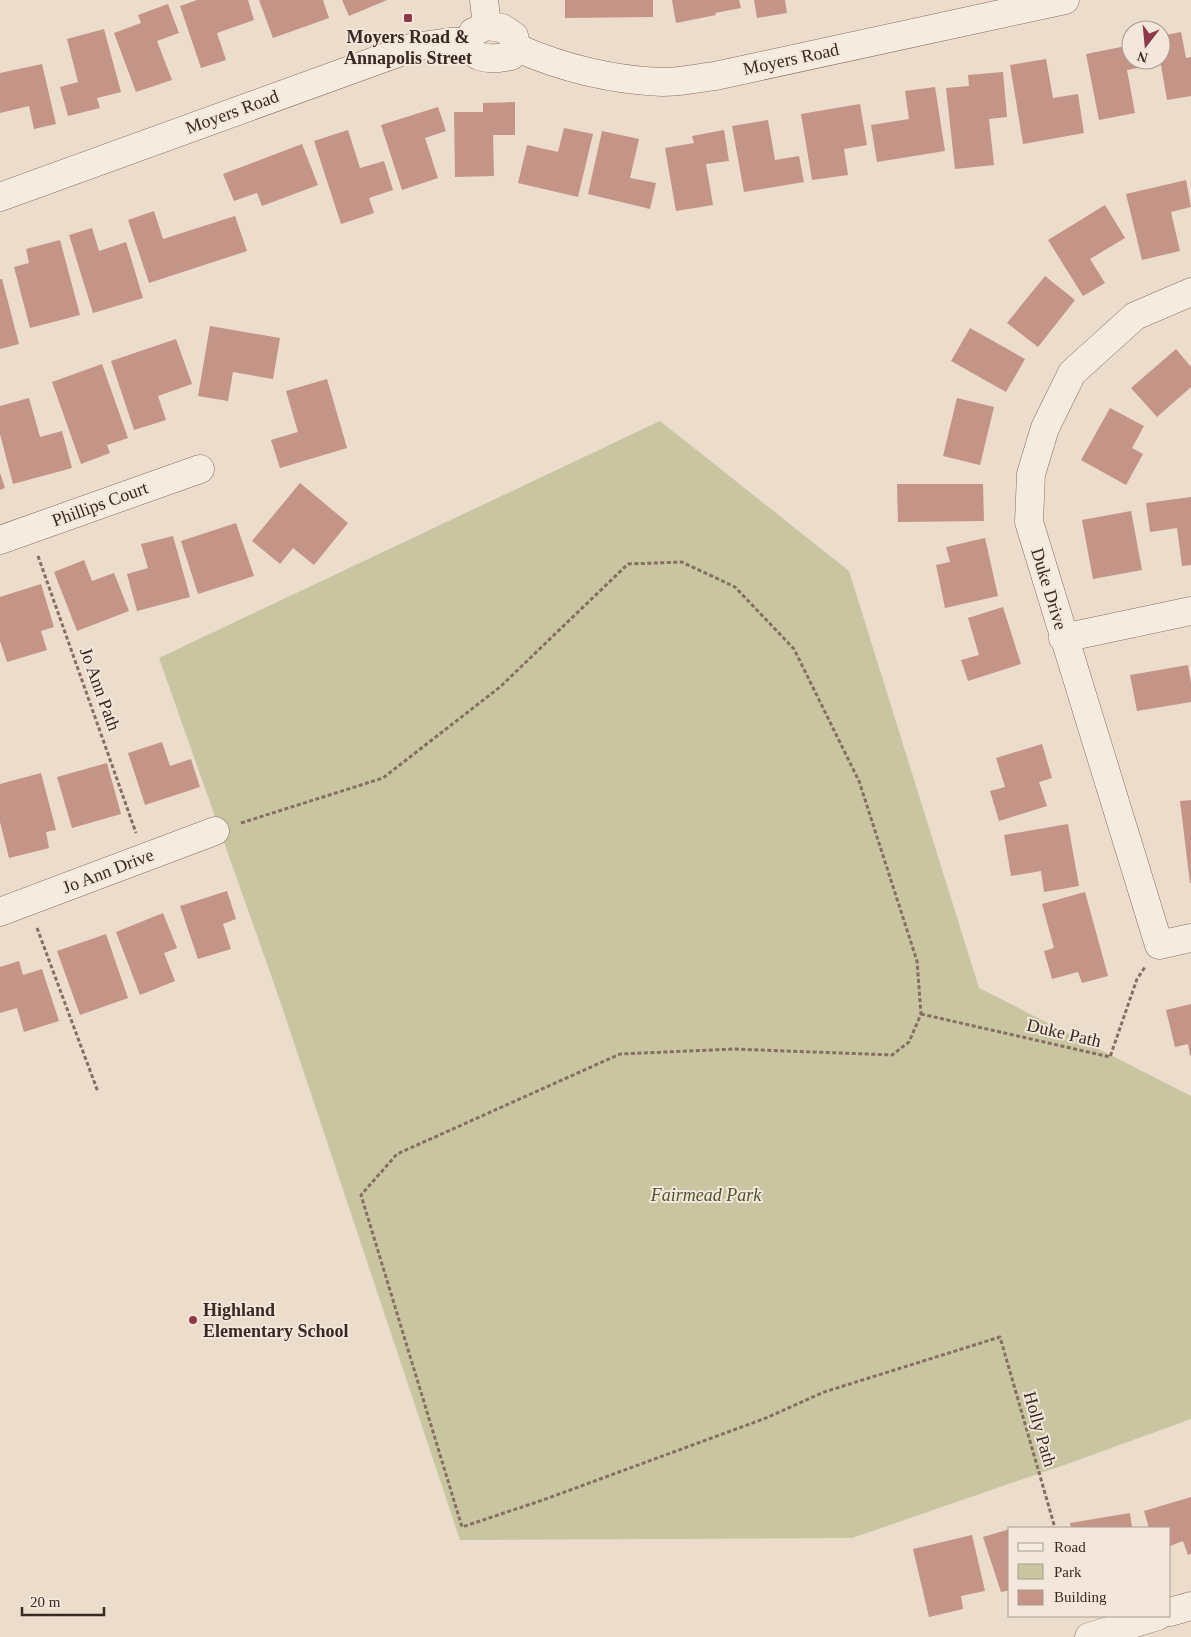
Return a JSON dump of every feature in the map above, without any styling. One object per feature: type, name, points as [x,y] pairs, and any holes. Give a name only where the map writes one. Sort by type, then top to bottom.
[{"type":"street","name":"Moyers Road","points":[[0,197],[414,46],[450,42],[480,23],[502,28],[514,36],[517,48],[544,60],[602,76],[664,82],[715,76],[1065,0]]},
{"type":"street","name":"Duke Drive","points":[[1159,945],[1063,638],[1029,522],[1031,474],[1045,428],[1072,373],[1135,316],[1191,292]]},
{"type":"street","name":"Phillips Court","points":[[0,540],[200,469]]},
{"type":"street","points":[[1063,638],[1191,611]]},
{"type":"street","name":"Jo Ann Drive","points":[[0,912],[215,831]]},
{"type":"street","points":[[1159,945],[1191,938]]},
{"type":"street","points":[[1171,1612],[1191,1606]]},
{"type":"street","points":[[1088,1637],[1155,1617]]},
{"type":"path","name":"Jo Ann Path","points":[[28,530],[145,857]]},
{"type":"path","points":[[215,831],[383,778],[500,687],[628,564],[682,562],[735,587],[794,648],[859,781],[917,961],[921,1014]]},
{"type":"path","points":[[27,902],[98,1092]]},
{"type":"path","name":"Duke Path","points":[[921,1014],[1110,1057],[1137,979],[1159,945]]},
{"type":"path","name":"Holly Path","points":[[921,1014],[908,1042],[892,1055],[736,1048],[620,1054],[397,1154],[361,1195],[462,1527],[543,1500],[766,1418],[824,1392],[1000,1338],[1056,1527]]},
{"type":"green space","name":"Fairmead Park","points":[[660,421],[849,571],[979,988],[1191,1096],[1191,1419],[852,1538],[460,1540],[278,995],[159,658]]},
{"type":"building","points":[[197,0],[248,0],[254,20],[217,33],[226,60],[201,68],[180,6]]},
{"type":"building","points":[[259,0],[323,0],[329,18],[273,38]]},
{"type":"building","points":[[342,0],[387,0],[349,16]]},
{"type":"building","points":[[565,0],[653,0],[653,17],[565,18]]},
{"type":"building","points":[[672,0],[739,0],[741,8],[676,23]]},
{"type":"building","points":[[754,0],[785,0],[787,13],[757,18]]},
{"type":"building","points":[[168,4],[179,33],[157,41],[172,80],[136,92],[114,33],[141,23],[138,15]]},
{"type":"building","points":[[104,29],[121,92],[97,98],[100,108],[68,116],[60,87],[78,82],[67,39]]},
{"type":"building","points":[[1181,32],[1186,58],[1191,57],[1191,96],[1167,100],[1162,70],[1171,70],[1171,34]]},
{"type":"building","points":[[1121,47],[1121,70],[1127,70],[1135,113],[1099,120],[1086,54]]},
{"type":"building","points":[[1046,59],[1053,98],[1078,94],[1084,133],[1023,144],[1010,65]]},
{"type":"building","points":[[42,64],[56,124],[34,129],[29,106],[0,113],[0,73]]},
{"type":"building","points":[[1003,72],[1007,117],[989,119],[994,165],[955,169],[946,88],[969,86],[968,75]]},
{"type":"building","points":[[935,87],[945,151],[877,162],[871,125],[909,119],[905,91]]},
{"type":"building","points":[[515,102],[515,135],[493,135],[494,176],[455,177],[454,112],[483,112],[483,103]]},
{"type":"building","points":[[860,104],[867,145],[844,149],[848,175],[812,180],[801,114]]},
{"type":"building","points":[[438,107],[446,131],[425,138],[438,178],[402,190],[381,125]]},
{"type":"building","points":[[768,120],[775,160],[799,156],[804,182],[744,192],[732,126]]},
{"type":"building","points":[[564,128],[593,134],[578,197],[518,183],[527,145],[558,152]]},
{"type":"building","points":[[348,130],[360,168],[384,161],[393,190],[369,198],[374,213],[341,224],[314,141]]},
{"type":"building","points":[[724,130],[729,161],[706,164],[713,205],[676,211],[665,148],[694,143],[692,136]]},
{"type":"building","points":[[602,131],[639,139],[630,178],[656,183],[650,209],[588,194]]},
{"type":"building","points":[[302,144],[318,185],[262,206],[257,193],[234,201],[223,174]]},
{"type":"building","points":[[1186,180],[1191,207],[1171,212],[1180,251],[1142,260],[1126,194]]},
{"type":"building","points":[[1105,205],[1125,238],[1090,259],[1105,283],[1083,296],[1048,240]]},
{"type":"building","points":[[154,211],[163,239],[235,216],[247,251],[149,283],[128,220]]},
{"type":"building","points":[[92,228],[99,251],[126,242],[143,298],[93,313],[69,235]]},
{"type":"building","points":[[60,240],[80,315],[30,328],[14,267],[29,263],[26,249]]},
{"type":"building","points":[[1045,276],[1075,300],[1038,347],[1007,323]]},
{"type":"building","points":[[0,279],[2,279],[19,344],[0,349]]},
{"type":"building","points":[[210,326],[280,338],[273,379],[233,372],[228,401],[198,396]]},
{"type":"building","points":[[970,328],[1025,359],[1006,392],[951,361]]},
{"type":"building","points":[[176,339],[192,384],[158,396],[166,420],[134,430],[111,361]]},
{"type":"building","points":[[1176,349],[1191,367],[1191,387],[1157,417],[1131,388]]},
{"type":"building","points":[[102,364],[128,438],[107,445],[110,453],[81,464],[52,382]]},
{"type":"building","points":[[327,379],[347,448],[280,468],[271,440],[298,432],[286,391]]},
{"type":"building","points":[[29,398],[40,437],[62,431],[72,468],[13,484],[0,434],[0,406]]},
{"type":"building","points":[[957,398],[994,407],[980,465],[943,456]]},
{"type":"building","points":[[1110,408],[1144,426],[1132,448],[1143,454],[1126,485],[1081,460]]},
{"type":"building","points":[[0,473],[5,488],[0,490]]},
{"type":"building","points":[[300,483],[348,523],[314,565],[293,548],[280,564],[252,541]]},
{"type":"building","points":[[897,484],[983,484],[984,521],[898,522]]},
{"type":"building","points":[[1191,497],[1191,565],[1182,566],[1177,528],[1150,532],[1146,503]]},
{"type":"building","points":[[1131,511],[1142,570],[1093,579],[1082,520]]},
{"type":"building","points":[[236,523],[254,576],[198,594],[181,541]]},
{"type":"building","points":[[173,536],[190,597],[137,611],[127,574],[148,568],[141,544]]},
{"type":"building","points":[[985,538],[998,596],[945,608],[936,565],[950,562],[946,547]]},
{"type":"building","points":[[84,560],[92,581],[114,573],[129,611],[77,631],[54,572]]},
{"type":"building","points":[[41,584],[54,627],[41,631],[47,650],[7,662],[0,641],[0,597]]},
{"type":"building","points":[[1003,607],[1021,664],[968,681],[961,660],[979,655],[968,618]]},
{"type":"building","points":[[1188,665],[1191,683],[1191,702],[1137,711],[1130,675]]},
{"type":"building","points":[[162,742],[170,766],[191,759],[200,787],[145,805],[128,753]]},
{"type":"building","points":[[1042,744],[1052,778],[1039,782],[1047,806],[999,821],[990,791],[1005,787],[996,758]]},
{"type":"building","points":[[107,763],[121,814],[72,828],[57,777]]},
{"type":"building","points":[[41,773],[56,830],[46,832],[49,848],[9,858],[0,822],[0,784]]},
{"type":"building","points":[[1191,800],[1191,883],[1190,883],[1180,801]]},
{"type":"building","points":[[1068,824],[1079,886],[1044,892],[1041,871],[1011,876],[1004,835]]},
{"type":"building","points":[[227,891],[236,919],[223,924],[231,949],[198,959],[180,906]]},
{"type":"building","points":[[1085,892],[1108,976],[1082,983],[1078,972],[1052,979],[1044,951],[1054,948],[1042,904]]},
{"type":"building","points":[[163,913],[177,948],[164,953],[175,981],[140,995],[116,932]]},
{"type":"building","points":[[106,934],[128,998],[80,1015],[57,951]]},
{"type":"building","points":[[19,961],[23,975],[42,969],[59,1021],[24,1032],[17,1008],[0,1013],[0,967]]},
{"type":"building","points":[[1191,1004],[1190,1056],[1188,1044],[1175,1047],[1166,1010]]},
{"type":"building","points":[[1191,1497],[1191,1554],[1188,1555],[1183,1541],[1171,1546],[1171,1527],[1149,1527],[1144,1511]]},
{"type":"building","points":[[1130,1513],[1132,1527],[1071,1527],[1070,1523]]},
{"type":"building","points":[[1008,1530],[1008,1590],[1001,1592],[983,1537]]},
{"type":"building","points":[[972,1535],[985,1591],[961,1596],[963,1609],[929,1617],[913,1549]]},
{"type":"place","name":"Moyers Road & Annapolis Street","points":[[408,18]]},
{"type":"place","name":"Highland Elementary School","points":[[193,1320]]}]
